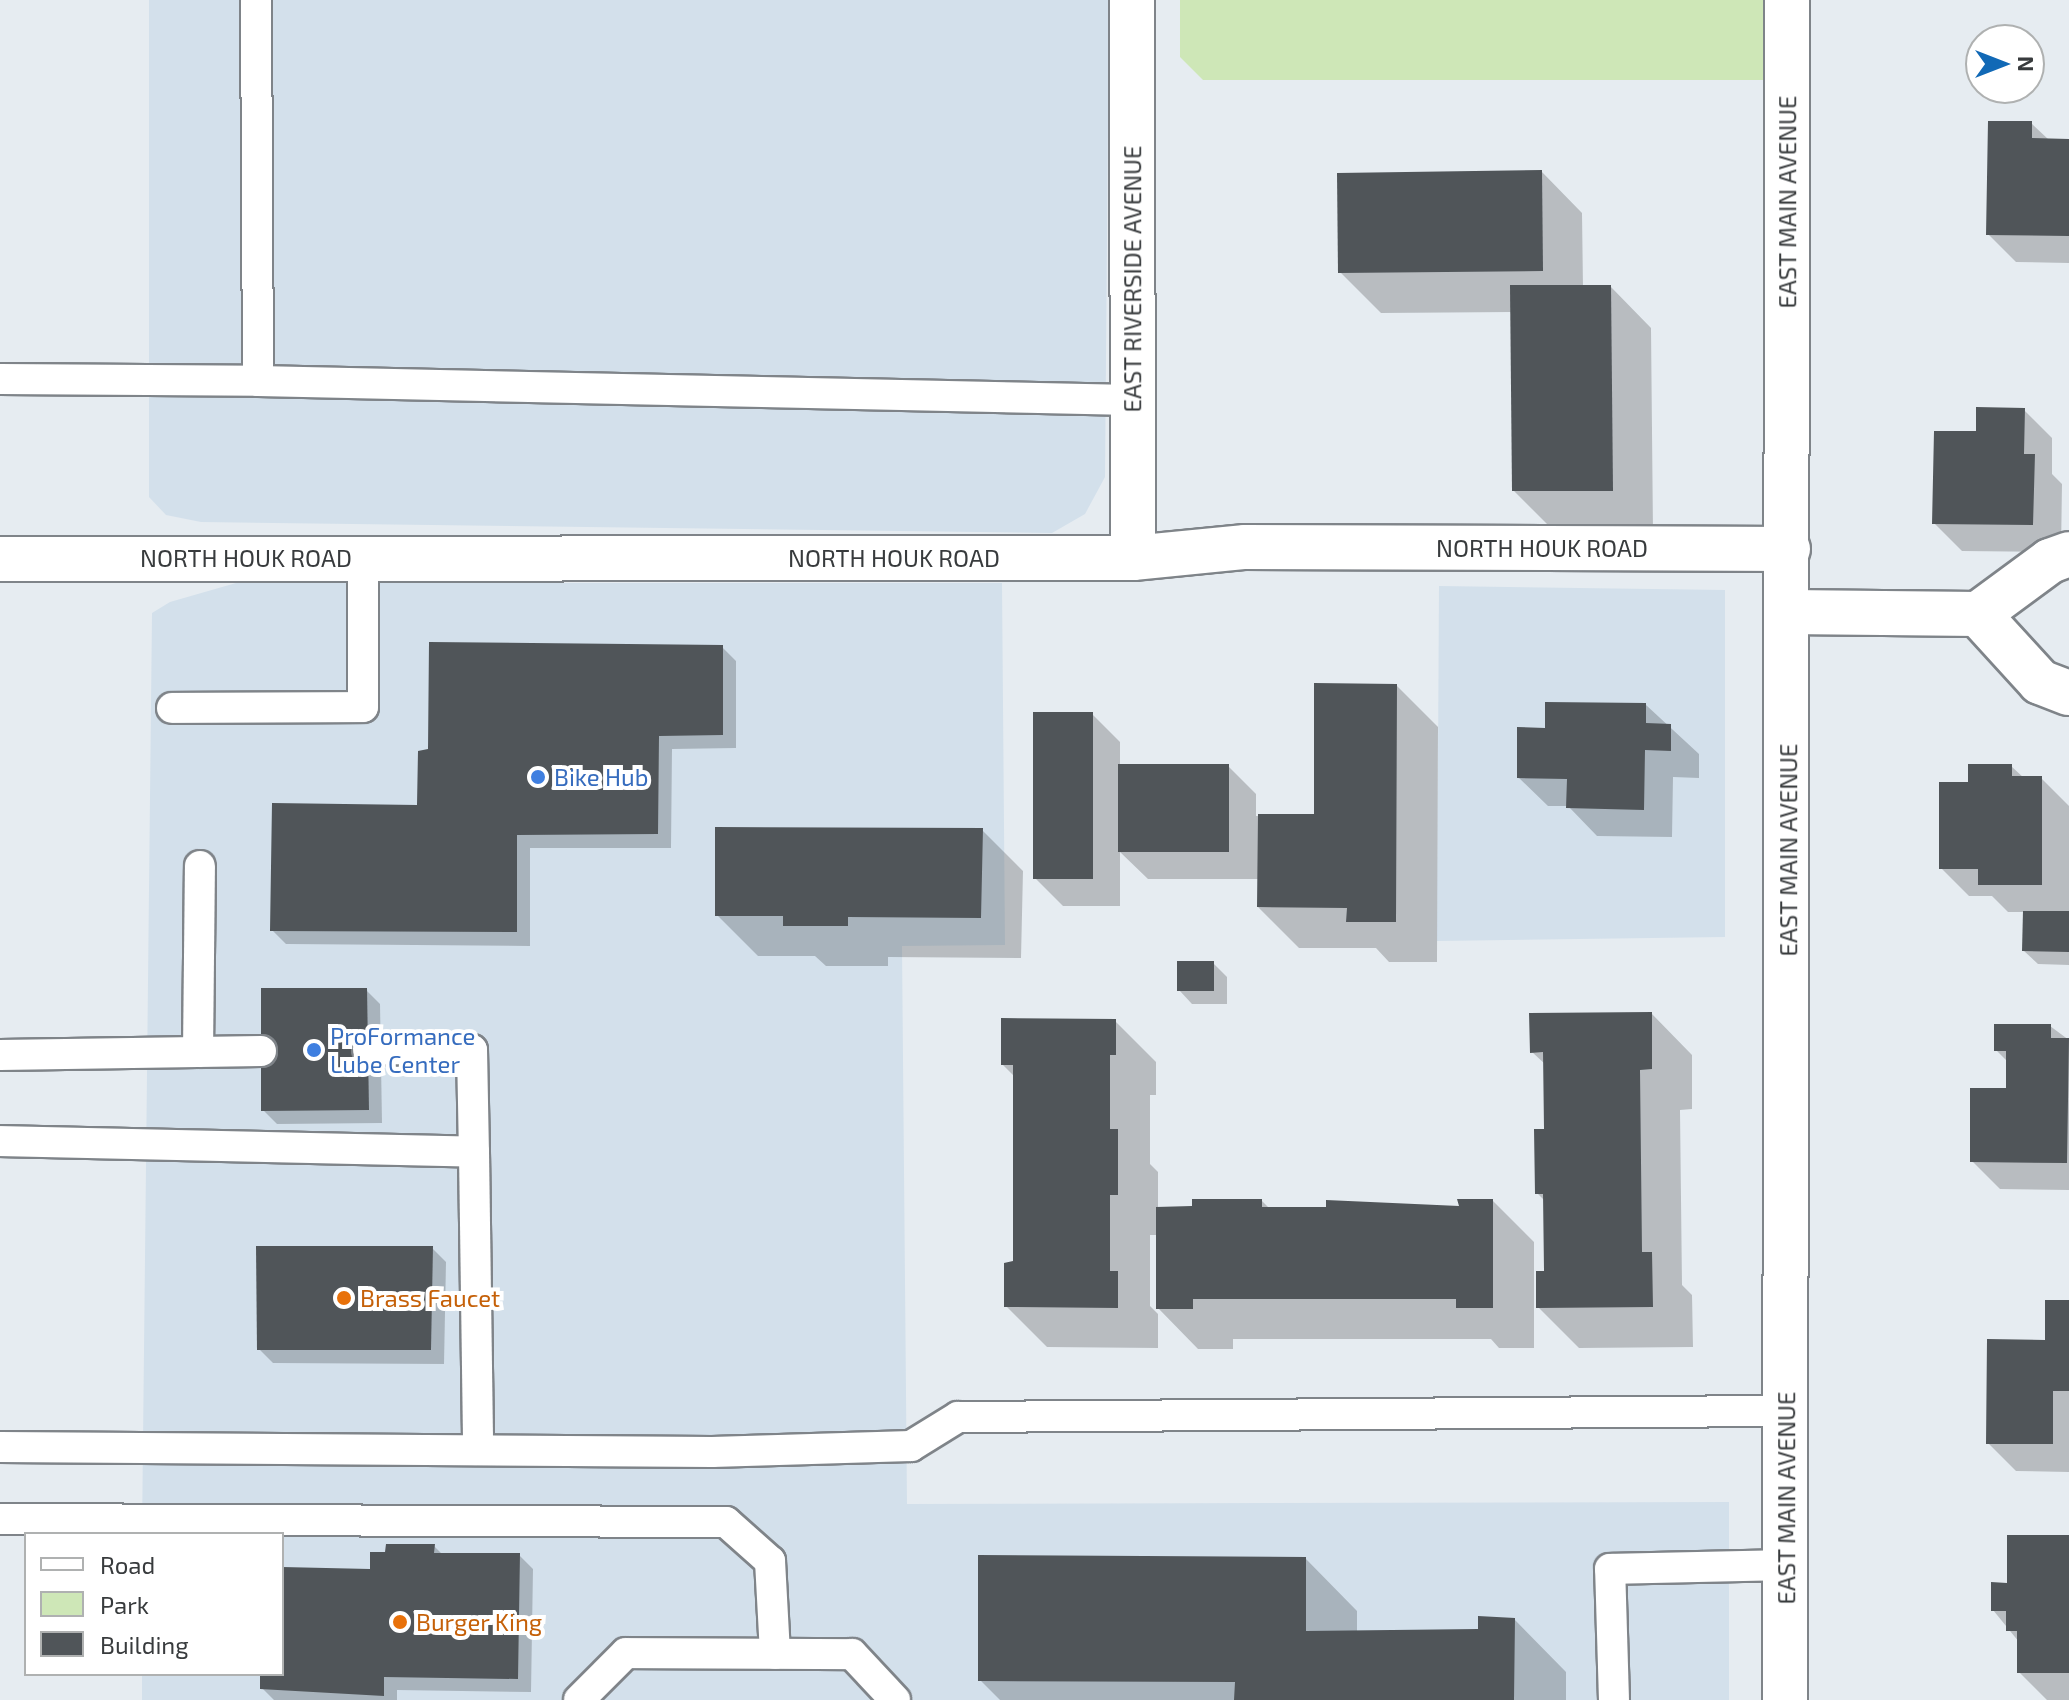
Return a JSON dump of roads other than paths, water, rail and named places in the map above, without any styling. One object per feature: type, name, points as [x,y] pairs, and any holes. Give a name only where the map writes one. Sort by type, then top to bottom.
[{"type":"street","name":"EAST RIVERSIDE AVENUE","points":[[1132,0],[1133,558]]},
{"type":"street","name":"EAST MAIN AVENUE","points":[[1785,1700],[1787,0]]},
{"type":"street","name":"NORTH HOUK ROAD","points":[[0,559],[1133,558],[1245,547],[1788,549]]},
{"type":"street","points":[[1788,612],[1978,614],[2050,561],[2069,554]]},
{"type":"street","points":[[1978,614],[2040,682],[2069,693]]},
{"type":"lane","points":[[256,0],[258,381]]},
{"type":"lane","points":[[0,379],[258,381],[1132,400]]},
{"type":"lane","points":[[172,708],[363,707],[363,558]]},
{"type":"lane","points":[[198,1052],[200,866]]},
{"type":"lane","points":[[368,1049],[472,1050],[478,1450]]},
{"type":"lane","points":[[0,1055],[261,1051]]},
{"type":"lane","points":[[0,1141],[474,1152]]},
{"type":"lane","points":[[0,1447],[712,1452],[911,1446],[958,1417],[1786,1411]]},
{"type":"lane","points":[[0,1519],[726,1522],[770,1561],[775,1654]]},
{"type":"lane","points":[[1614,1700],[1610,1569],[1785,1565]]},
{"type":"lane","points":[[579,1700],[626,1653],[852,1654],[895,1700]]},
{"type":"place","name":"Bike Hub","points":[[538,777]]},
{"type":"place","name":"ProFormance Lube Center","points":[[314,1050]]},
{"type":"place","name":"Brass Faucet","points":[[344,1298]]},
{"type":"place","name":"Burger King","points":[[400,1622]]}]
